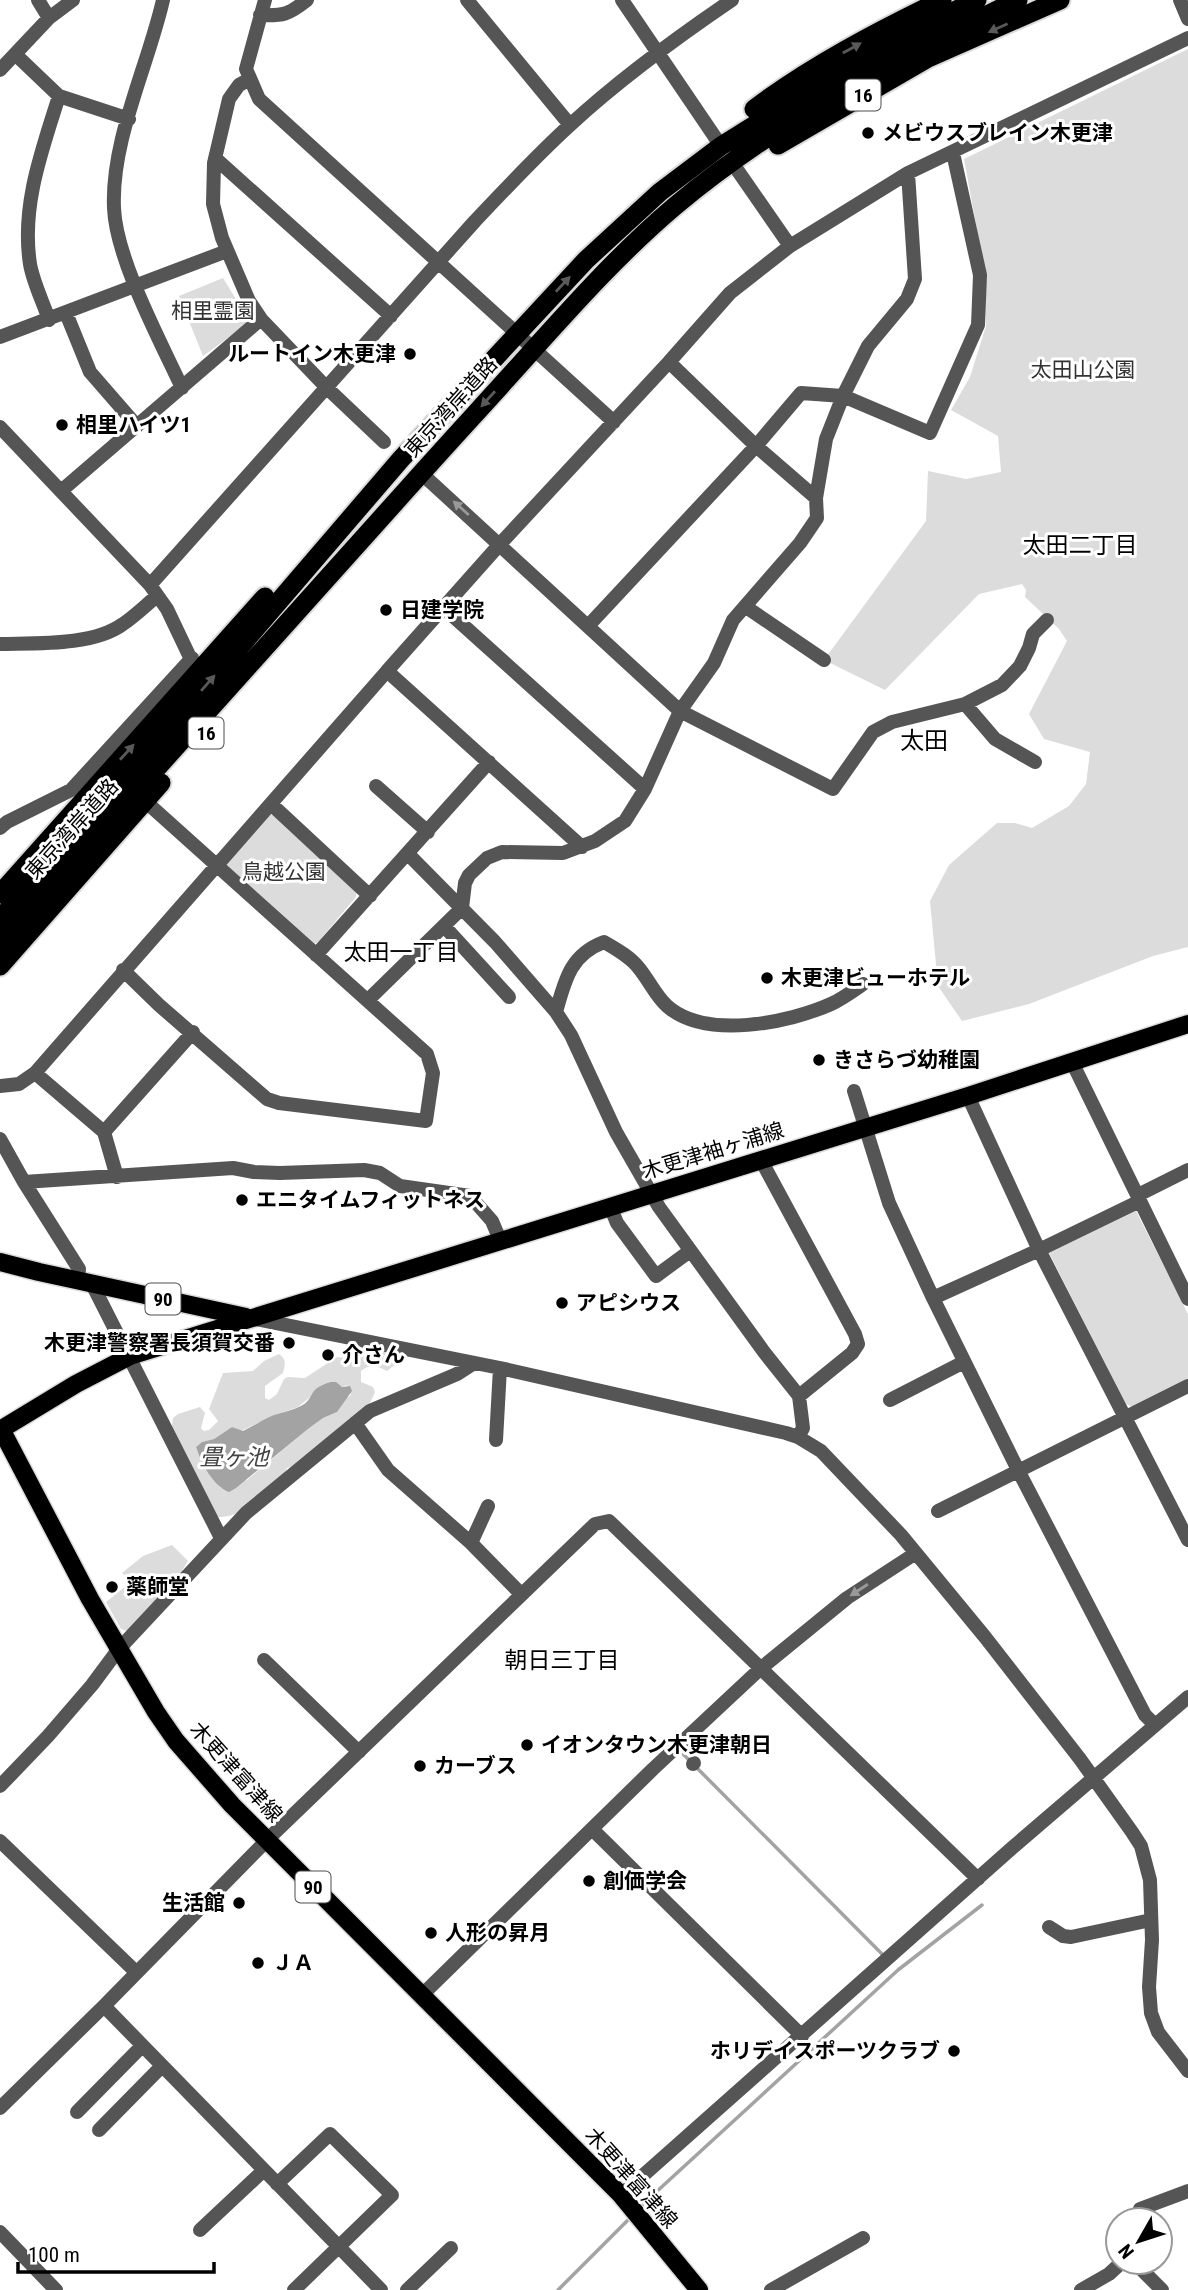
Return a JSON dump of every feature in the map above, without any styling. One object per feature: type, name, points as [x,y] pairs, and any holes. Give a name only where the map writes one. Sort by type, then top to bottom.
[{"type":"highway","name":"16","points":[[722,146],[733,125],[758,106],[830,60],[942,0]]},
{"type":"highway","name":"東京湾岸道路","points":[[0,919],[403,493],[602,275],[675,206],[772,123],[913,31],[977,0]]},
{"type":"highway","name":"東京湾岸道路","points":[[0,943],[401,459],[586,260],[660,192],[722,146],[849,86],[921,47],[1018,0]]},
{"type":"highway","name":"16","points":[[675,206],[719,184],[785,141],[928,58],[1060,0]]},
{"type":"highway","name":"16","points":[[0,894],[195,665],[339,515],[401,459]]},
{"type":"highway","name":"16","points":[[0,966],[351,569],[373,542],[403,493]]},
{"type":"main road","name":"木更津袖ヶ浦線","points":[[249,1318],[1187,1027]]},
{"type":"main road","name":"90","points":[[0,1262],[249,1318]]},
{"type":"main road","name":"木更津富津線","points":[[249,1318],[130,1356],[0,1429],[118,1650],[176,1741],[214,1786],[621,2195],[699,2290]]},
{"type":"street","points":[[38,0],[49,18]]},
{"type":"street","points":[[0,70],[49,18],[73,0]]},
{"type":"street","points":[[163,0],[119,154],[114,209],[120,242],[136,286],[182,388]]},
{"type":"street","points":[[265,0],[246,69],[260,99],[614,422]]},
{"type":"street","points":[[260,15],[289,14],[307,0]]},
{"type":"street","points":[[467,0],[570,125]]},
{"type":"street","points":[[622,0],[722,146]]},
{"type":"street","points":[[0,644],[100,636],[122,625],[327,388],[501,194],[570,125],[659,52],[732,0]]},
{"type":"street","points":[[1180,0],[1188,19]]},
{"type":"street","points":[[0,1086],[19,1084],[35,1073],[500,544],[670,362],[730,293],[790,246],[908,173],[1188,38]]},
{"type":"street","points":[[15,54],[59,96],[129,119]]},
{"type":"street","points":[[250,79],[239,85],[229,99],[215,158],[213,204],[227,251],[249,301],[261,319],[327,388],[384,442]]},
{"type":"street","points":[[48,320],[30,265],[27,222],[36,173],[59,96]]},
{"type":"street","points":[[588,626],[756,446],[801,393],[843,396],[930,433],[978,326],[980,275],[953,153]]},
{"type":"street","points":[[215,158],[391,316]]},
{"type":"street","points":[[737,172],[790,246]]},
{"type":"street","points":[[368,1000],[462,908],[465,883],[469,875],[494,855],[502,852],[563,853],[582,847],[625,821],[645,789],[680,711],[714,663],[733,620],[800,543],[817,518],[816,498],[826,439],[843,396],[868,346],[907,299],[915,279],[908,173]]},
{"type":"street","points":[[0,337],[227,251]]},
{"type":"street","points":[[66,313],[90,373],[137,426]]},
{"type":"street","points":[[61,492],[261,319]]},
{"type":"street","points":[[670,362],[756,446],[816,498]]},
{"type":"street","points":[[0,427],[153,590],[167,609],[195,665],[71,790],[0,828]]},
{"type":"street","points":[[421,473],[680,711],[833,789],[873,732],[892,722],[965,705],[1002,685],[1020,667],[1032,634],[1047,620]]},
{"type":"street","points":[[746,607],[824,660]]},
{"type":"street","points":[[444,608],[645,789]]},
{"type":"street","points":[[387,671],[582,847]]},
{"type":"street","points":[[965,705],[995,739],[1035,762]]},
{"type":"street","points":[[316,954],[489,762]]},
{"type":"street","points":[[376,786],[428,832]]},
{"type":"street","points":[[124,970],[159,1005],[267,1099],[279,1103],[426,1121],[433,1073],[428,1054],[145,801]]},
{"type":"street","points":[[271,804],[370,896]]},
{"type":"street","points":[[408,854],[495,942],[556,1012],[571,1035],[617,1132],[650,1193],[799,1396],[803,1428],[798,1437]]},
{"type":"street","points":[[444,926],[509,997]]},
{"type":"street","points":[[556,1012],[571,966],[589,948],[604,942],[638,967],[668,1007],[686,1018],[703,1023],[722,1025],[794,1017],[834,1003],[863,984]]},
{"type":"street","points":[[104,1132],[193,1032]]},
{"type":"street","points":[[1072,1062],[1188,1299]]},
{"type":"street","points":[[35,1073],[104,1132],[117,1177]]},
{"type":"street","points":[[854,1091],[889,1203],[933,1298],[1018,1470],[1146,1715],[1155,1726]]},
{"type":"street","points":[[968,1096],[1039,1250],[1188,1540]]},
{"type":"street","points":[[0,1139],[130,1356],[221,1538]]},
{"type":"street","points":[[761,1160],[856,1334],[858,1344],[852,1353],[799,1396]]},
{"type":"street","points":[[24,1182],[233,1168],[280,1173],[364,1170],[380,1174],[400,1186],[470,1196],[492,1220],[500,1240]]},
{"type":"street","points":[[933,1298],[1039,1250],[1188,1170]]},
{"type":"street","points":[[610,1206],[617,1223],[656,1276],[691,1251]]},
{"type":"street","points":[[249,1318],[500,1368],[798,1437],[821,1451],[916,1553],[985,1637],[1094,1777],[1141,1846],[1150,1880],[1151,2013],[1158,2032],[1188,2071]]},
{"type":"street","points":[[890,1400],[964,1362]]},
{"type":"street","points":[[0,1786],[48,1736],[118,1650],[246,1513],[370,1411],[457,1374],[474,1363]]},
{"type":"street","points":[[496,1440],[500,1368]]},
{"type":"street","points":[[938,1511],[1188,1385]]},
{"type":"street","points":[[355,1423],[388,1470],[471,1543],[522,1594]]},
{"type":"street","points":[[471,1543],[488,1506]]},
{"type":"street","points":[[0,2108],[267,1840],[595,1524],[609,1521],[978,1879]]},
{"type":"street","points":[[422,1995],[760,1670],[847,1598],[916,1553]]},
{"type":"street","points":[[264,1660],[359,1752]]},
{"type":"street","points":[[621,2195],[1188,1697]]},
{"type":"street","points":[[592,1829],[802,2036]]},
{"type":"street","points":[[0,1840],[136,1972]]},
{"type":"street","points":[[1049,1927],[1063,1936],[1071,1937],[1151,1920]]},
{"type":"street","points":[[104,2006],[381,2290]]},
{"type":"street","points":[[77,2112],[142,2046]]},
{"type":"street","points":[[99,2130],[162,2066]]},
{"type":"street","points":[[277,2184],[330,2134],[392,2195],[294,2290]]},
{"type":"street","points":[[200,2230],[264,2170]]},
{"type":"street","points":[[1148,2206],[1188,2191]]},
{"type":"street","points":[[0,2232],[48,2287]]},
{"type":"street","points":[[771,2290],[863,2238]]},
{"type":"street","points":[[407,2290],[451,2248]]},
{"type":"street","points":[[1081,2290],[1105,2276]]},
{"type":"street","points":[[1148,2276],[1162,2290]]},
{"type":"green space","name":"太田山公園","points":[[1188,49],[1188,947],[1153,956],[1029,1004],[962,1021],[938,986],[930,901],[949,865],[997,823],[1015,823],[1032,828],[1069,806],[1086,784],[1090,752],[1044,739],[1029,714],[1067,641],[1059,629],[1025,597],[1026,590],[1022,584],[979,594],[885,690],[824,660],[926,521],[928,471],[966,479],[1001,472],[998,436],[951,410],[970,377],[986,326],[985,274],[964,159]]},
{"type":"green space","name":"相里霊園","points":[[223,278],[250,322],[203,356],[179,296]]},
{"type":"green space","name":"鳥越公園","points":[[271,814],[356,892],[356,897],[318,942],[312,945],[223,864]]},
{"type":"green space","points":[[1136,1211],[1188,1314],[1188,1379],[1133,1407],[1126,1404],[1049,1253]]},
{"type":"green space","points":[[357,1344],[399,1353],[399,1361],[387,1371],[374,1366],[361,1371],[361,1382],[373,1387],[375,1392],[367,1410],[310,1454],[287,1468],[283,1477],[250,1505],[232,1515],[212,1516],[171,1432],[173,1418],[200,1407],[205,1413],[201,1428],[204,1431],[209,1430],[218,1421],[209,1409],[223,1373],[253,1371],[264,1361],[279,1354],[284,1360],[283,1373],[265,1386],[265,1398],[269,1400],[277,1394],[284,1379],[305,1378],[337,1357],[344,1358]],"holes":[[[338,1385],[347,1385],[351,1395],[337,1412],[308,1429],[247,1480],[221,1488],[209,1474],[196,1447],[202,1442],[214,1439],[232,1427],[241,1431],[298,1407],[310,1397]]]},
{"type":"green space","points":[[172,1545],[188,1561],[180,1574],[127,1631],[121,1629],[106,1602],[131,1582],[122,1573],[143,1556]]},
{"type":"water","name":"畳ヶ池","points":[[331,1382],[342,1387],[350,1386],[352,1391],[337,1412],[308,1429],[236,1488],[229,1492],[218,1485],[204,1467],[196,1447],[232,1427],[243,1431],[270,1417],[301,1406],[309,1400],[314,1391]]},
{"type":"waterway","points":[[683,1754],[691,1762]]},
{"type":"waterway","points":[[697,1768],[884,1956]]},
{"type":"waterway","points":[[642,2205],[898,1970],[982,1905]]},
{"type":"waterway","points":[[558,2290],[631,2217]]},
{"type":"place","name":"メビウスブレイン木更津","points":[[868,133]]},
{"type":"place","name":"ルートイン木更津","points":[[410,354]]},
{"type":"place","name":"相里ハイツ1","points":[[62,425]]},
{"type":"place","name":"日建学院","points":[[386,610]]},
{"type":"place","name":"木更津ビューホテル","points":[[767,978]]},
{"type":"place","name":"きさらづ幼稚園","points":[[819,1060]]},
{"type":"place","name":"エニタイムフィットネス","points":[[242,1200]]},
{"type":"place","name":"アピシウス","points":[[562,1303]]},
{"type":"place","name":"木更津警察署長須賀交番","points":[[289,1343]]},
{"type":"place","name":"介さん","points":[[328,1355]]},
{"type":"place","name":"薬師堂","points":[[112,1587]]},
{"type":"place","name":"イオンタウン木更津朝日","points":[[527,1745]]},
{"type":"place","name":"カーブス","points":[[420,1766]]},
{"type":"place","name":"創価学会","points":[[589,1881]]},
{"type":"place","name":"生活館","points":[[239,1903]]},
{"type":"place","name":"人形の昇月","points":[[431,1933]]},
{"type":"place","name":"ＪＡ","points":[[258,1963]]},
{"type":"place","name":"ホリデイスポーツクラブ","points":[[954,2051]]},
{"type":"district","name":"太田二丁目","points":[[1080,545]]},
{"type":"district","name":"太田","points":[[924,741]]},
{"type":"district","name":"太田一丁目","points":[[401,952]]},
{"type":"district","name":"朝日三丁目","points":[[562,1660]]}]
